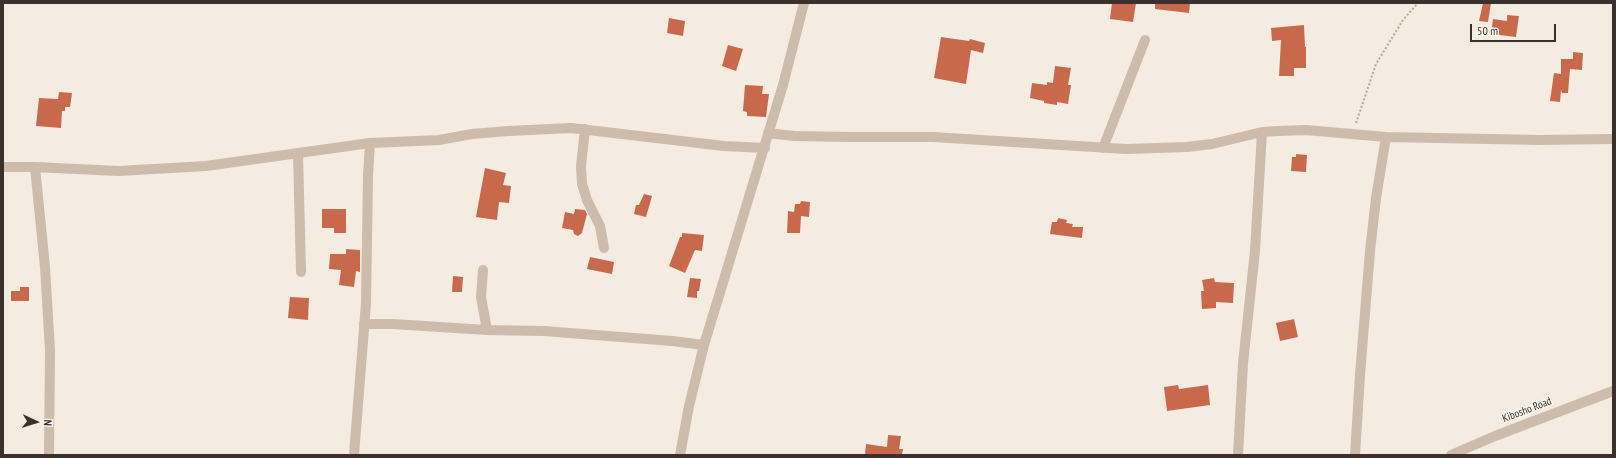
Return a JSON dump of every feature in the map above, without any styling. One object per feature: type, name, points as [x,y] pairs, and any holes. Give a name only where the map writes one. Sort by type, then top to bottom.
[{"type":"street","points":[[680,455],[689,406],[704,345],[765,148],[768,133],[783,86],[804,3]]},
{"type":"street","points":[[1103,148],[1145,40]]},
{"type":"street","points":[[3,167],[118,171],[148,170],[206,166],[370,143],[439,140],[472,134],[508,131],[585,129],[724,146],[765,148]]},
{"type":"street","points":[[585,129],[582,184],[587,200],[600,226],[604,248]]},
{"type":"street","points":[[768,133],[809,136],[933,137],[1126,149],[1187,147],[1212,144],[1262,132],[1306,130],[1386,137],[1540,140],[1613,139]]},
{"type":"street","points":[[1238,455],[1243,363],[1254,252],[1262,132]]},
{"type":"street","points":[[1355,455],[1370,251],[1376,198],[1386,137]]},
{"type":"street","points":[[354,455],[367,291],[368,176],[370,143]]},
{"type":"street","points":[[298,152],[301,272]]},
{"type":"street","points":[[35,167],[45,267],[50,350],[49,455]]},
{"type":"street","points":[[483,270],[481,297],[487,330]]},
{"type":"street","points":[[364,324],[401,324],[544,332],[672,341],[704,345]]},
{"type":"street","name":"Kibosho Road","points":[[1451,455],[1495,436],[1613,391]]},
{"type":"path","points":[[1353,134],[1376,64],[1403,20],[1418,3]]},
{"type":"building","points":[[1112,3],[1136,3],[1133,22],[1110,19]]},
{"type":"building","points":[[1155,3],[1190,3],[1189,13],[1155,9]]},
{"type":"building","points":[[1483,3],[1491,3],[1488,22],[1479,21]]},
{"type":"building","points":[[1507,15],[1519,16],[1516,37],[1491,34],[1493,19],[1507,21]]},
{"type":"building","points":[[669,18],[685,21],[683,36],[667,33]]},
{"type":"building","points":[[1304,25],[1306,68],[1294,68],[1294,76],[1279,76],[1281,40],[1272,41],[1271,28]]},
{"type":"building","points":[[941,37],[969,41],[970,39],[985,43],[983,53],[971,50],[966,84],[934,78]]},
{"type":"building","points":[[728,45],[743,49],[736,71],[722,66]]},
{"type":"building","points":[[1573,52],[1583,53],[1582,70],[1570,69],[1568,93],[1562,93],[1561,90],[1560,102],[1550,101],[1554,73],[1561,74],[1561,59],[1573,59]]},
{"type":"building","points":[[1055,66],[1071,68],[1068,85],[1071,85],[1068,104],[1057,102],[1057,105],[1044,103],[1044,101],[1030,98],[1032,83],[1047,85],[1047,82],[1053,83]]},
{"type":"building","points":[[745,85],[763,86],[762,94],[769,94],[766,117],[747,116],[747,112],[743,111]]},
{"type":"building","points":[[59,92],[72,93],[70,107],[65,107],[65,111],[62,111],[61,128],[36,126],[39,98],[58,99]]},
{"type":"building","points":[[1296,154],[1307,155],[1306,172],[1291,171],[1292,157],[1296,157]]},
{"type":"building","points":[[485,168],[506,173],[503,185],[511,186],[509,203],[499,202],[497,220],[476,217]]},
{"type":"building","points":[[644,194],[652,196],[646,217],[634,214],[636,205],[639,205]]},
{"type":"building","points":[[801,201],[810,202],[809,217],[801,216],[800,233],[787,233],[788,211],[794,212],[795,204],[800,204]]},
{"type":"building","points":[[322,209],[346,209],[346,233],[334,233],[334,228],[322,228]]},
{"type":"building","points":[[575,209],[585,210],[587,214],[582,233],[578,236],[574,234],[573,230],[562,228],[565,212],[574,214]]},
{"type":"building","points":[[1058,218],[1067,220],[1066,223],[1073,224],[1072,227],[1083,227],[1082,238],[1050,234],[1052,222],[1057,222]]},
{"type":"building","points":[[682,233],[704,235],[702,251],[695,250],[685,273],[669,266],[680,237],[682,237]]},
{"type":"building","points":[[346,249],[360,250],[360,272],[356,271],[354,287],[339,285],[341,270],[329,269],[330,254],[346,254]]},
{"type":"building","points":[[590,257],[614,262],[612,274],[587,269]]},
{"type":"building","points":[[453,276],[463,277],[462,292],[452,292]]},
{"type":"building","points":[[690,278],[701,279],[699,291],[697,291],[697,298],[687,297]]},
{"type":"building","points":[[1214,278],[1215,282],[1234,283],[1233,303],[1216,302],[1216,308],[1202,309],[1201,291],[1204,291],[1202,280]]},
{"type":"building","points":[[20,287],[29,287],[29,301],[11,301],[11,291],[20,291]]},
{"type":"building","points":[[290,297],[309,298],[308,320],[288,318]]},
{"type":"building","points":[[1294,319],[1298,337],[1280,341],[1276,323]]},
{"type":"building","points":[[1178,385],[1179,389],[1208,385],[1210,405],[1167,411],[1164,387]]},
{"type":"building","points":[[888,435],[901,436],[899,449],[903,449],[902,455],[865,455],[866,444],[887,447]]}]
